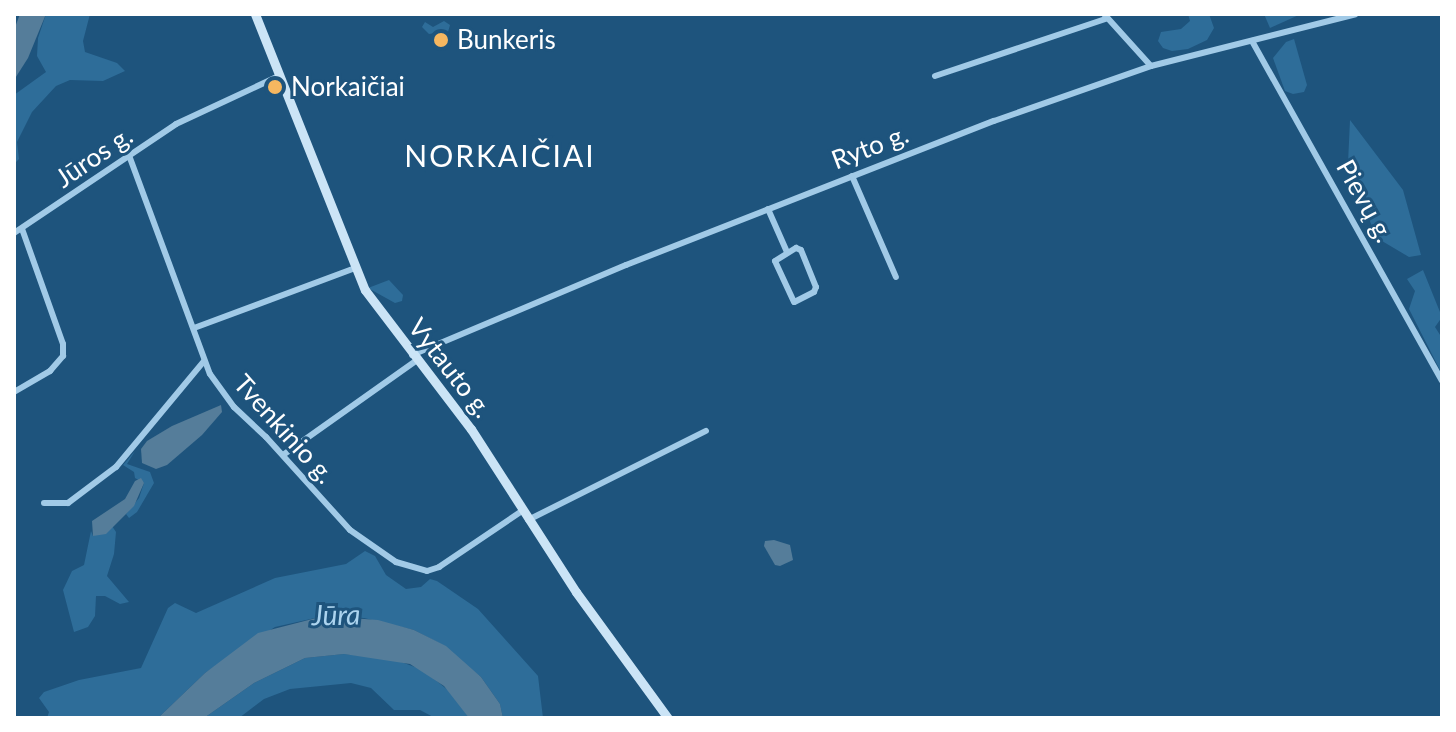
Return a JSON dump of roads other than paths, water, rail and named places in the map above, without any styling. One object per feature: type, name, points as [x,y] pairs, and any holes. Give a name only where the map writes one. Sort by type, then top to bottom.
[{"type":"main road","name":"Vytauto g.","points":[[255,14],[355,268],[373,303],[471,429],[576,592],[668,718]]},
{"type":"street","name":"Ryto g.","points":[[283,455],[414,358],[768,209],[1151,66],[1356,14]]},
{"type":"street","points":[[935,76],[1106,16],[1151,66]]},
{"type":"street","name":"Pievų g.","points":[[1252,41],[1442,381]]},
{"type":"street","name":"Jūros g.","points":[[14,233],[185,119],[279,76]]},
{"type":"street","name":"Tvenkinio g.","points":[[130,158],[204,361],[226,398],[283,455],[350,530],[396,562],[417,571],[439,567],[525,515],[706,431]]},
{"type":"street","points":[[852,176],[896,277]]},
{"type":"street","points":[[768,209],[787,252]]},
{"type":"street","points":[[14,392],[50,371],[63,356],[63,344],[22,229]]},
{"type":"street","points":[[801,250],[816,287],[814,292],[794,302],[775,261],[787,252],[801,250]]},
{"type":"street","points":[[194,328],[355,268]]},
{"type":"street","points":[[44,503],[68,503],[116,467],[204,361]]},
{"type":"place","name":"Bunkeris","points":[[441,40]]},
{"type":"place","name":"Norkaičiai","points":[[275,87]]},
{"type":"district","name":"NORKAIČIAI","points":[[500,155]]},
{"type":"water label","name":"Jūra","points":[[336,614]]}]
